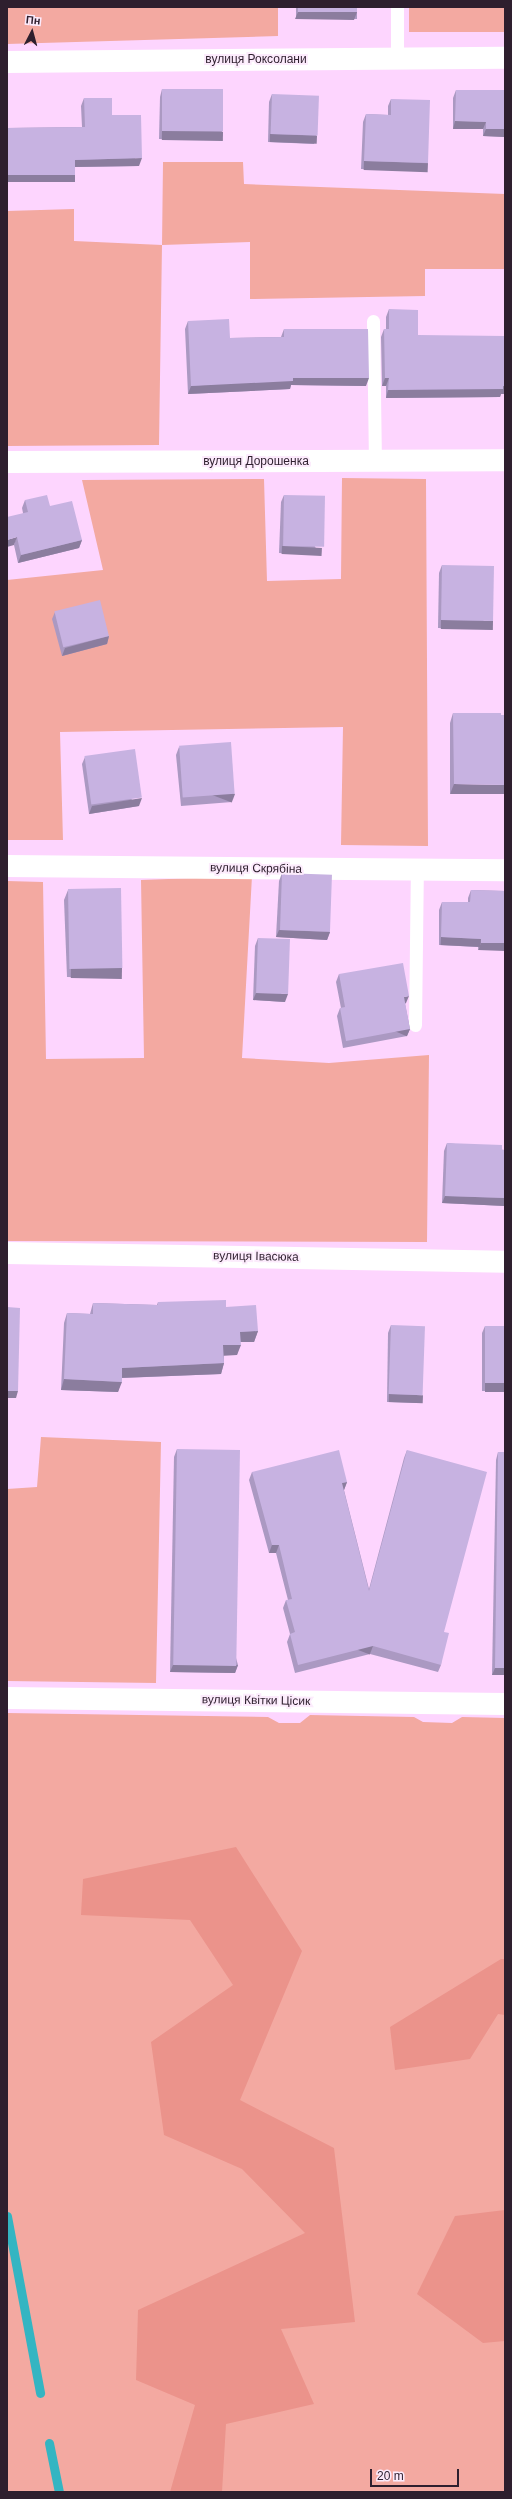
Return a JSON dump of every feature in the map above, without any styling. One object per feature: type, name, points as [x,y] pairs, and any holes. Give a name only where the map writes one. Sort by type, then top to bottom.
[{"type":"street","name":"вулиця Роксолани","points":[[7,62],[505,58]]},
{"type":"street","name":"вулиця Дорошенка","points":[[7,462],[375,462],[505,460]]},
{"type":"street","name":"вулиця Скрябіна","points":[[7,866],[417,871],[505,870]]},
{"type":"street","name":"вулиця Івасюка","points":[[7,1252],[505,1262]]},
{"type":"street","name":"вулиця Квітки Цісик","points":[[7,1698],[505,1704]]},
{"type":"lane","points":[[397,7],[397,60]]},
{"type":"lane","points":[[373,321],[375,462]]},
{"type":"lane","points":[[415,1025],[417,871]]},
{"type":"shaded area","points":[[7,7],[278,7],[278,36],[7,44]]},
{"type":"shaded area","points":[[409,7],[505,7],[505,32],[409,32]]},
{"type":"shaded area","points":[[163,162],[243,162],[244,184],[505,194],[505,269],[425,269],[425,296],[250,299],[250,242],[162,245]]},
{"type":"shaded area","points":[[74,209],[74,241],[162,245],[159,445],[7,446],[7,211]]},
{"type":"shaded area","points":[[342,478],[426,479],[428,846],[341,845],[343,727],[60,732],[63,840],[7,840],[7,580],[103,570],[82,480],[264,479],[267,581],[341,579]]},
{"type":"shaded area","points":[[252,876],[242,1058],[329,1063],[429,1055],[427,1242],[7,1241],[7,881],[43,882],[46,1059],[144,1058],[141,880]]},
{"type":"shaded area","points":[[41,1437],[161,1442],[156,1683],[7,1681],[7,1489],[37,1487]]},
{"type":"shaded area","points":[[7,1713],[268,1717],[279,1723],[300,1723],[310,1715],[414,1717],[423,1722],[452,1723],[462,1717],[505,1718],[505,2492],[7,2492]]},
{"type":"shaded area","points":[[236,1847],[302,1951],[240,2100],[334,2148],[355,2322],[281,2329],[314,2404],[226,2424],[222,2492],[170,2492],[195,2405],[136,2380],[138,2310],[305,2233],[242,2169],[164,2135],[151,2042],[233,1985],[190,1920],[81,1915],[83,1879]]},
{"type":"shaded area","points":[[501,1959],[505,1959],[505,2015],[498,2014],[470,2059],[395,2070],[390,2027]]},
{"type":"shaded area","points":[[505,2210],[505,2341],[483,2343],[417,2294],[455,2216]]},
{"type":"building","points":[[298,7],[357,7],[357,12],[298,12]]},
{"type":"building","points":[[162,89],[223,89],[223,131],[162,131]]},
{"type":"building","points":[[456,90],[505,90],[505,129],[486,129],[486,122],[455,121]]},
{"type":"building","points":[[272,94],[319,96],[318,136],[271,134]]},
{"type":"building","points":[[84,98],[112,98],[112,115],[141,115],[142,158],[75,160],[75,175],[7,175],[7,128],[85,127]]},
{"type":"building","points":[[391,99],[430,100],[428,163],[364,161],[366,114],[391,115]]},
{"type":"building","points":[[389,309],[418,310],[418,335],[505,336],[505,386],[503,386],[503,389],[388,390],[389,378],[385,378],[384,329],[389,329]]},
{"type":"building","points":[[229,319],[230,338],[284,337],[284,329],[368,329],[369,378],[293,378],[293,381],[191,386],[188,321]]},
{"type":"building","points":[[47,495],[50,506],[72,501],[82,540],[21,555],[17,537],[7,540],[7,517],[28,512],[25,500]]},
{"type":"building","points":[[284,495],[325,496],[324,547],[283,546]]},
{"type":"building","points":[[442,565],[494,566],[493,621],[441,620]]},
{"type":"building","points":[[100,600],[109,636],[63,647],[54,611]]},
{"type":"building","points":[[453,713],[501,713],[501,715],[505,715],[505,785],[454,784]]},
{"type":"building","points":[[231,742],[235,794],[183,798],[179,746]]},
{"type":"building","points":[[135,749],[142,798],[91,805],[84,756]]},
{"type":"building","points":[[282,873],[332,875],[330,932],[280,930]]},
{"type":"building","points":[[121,888],[122,968],[69,969],[68,889]]},
{"type":"building","points":[[471,890],[505,891],[505,943],[481,943],[481,939],[441,937],[442,902],[470,902]]},
{"type":"building","points":[[258,938],[290,939],[288,994],[256,993]]},
{"type":"building","points":[[403,963],[409,996],[404,997],[410,1029],[346,1041],[340,1008],[345,1007],[339,974]]},
{"type":"building","points":[[447,1143],[502,1145],[502,1150],[505,1150],[505,1198],[445,1196]]},
{"type":"building","points":[[226,1300],[226,1307],[256,1305],[258,1331],[240,1332],[241,1345],[223,1345],[224,1363],[122,1368],[122,1382],[64,1379],[67,1313],[93,1314],[93,1303],[158,1305],[158,1302]]},
{"type":"building","points":[[7,1307],[20,1308],[18,1391],[7,1391]]},
{"type":"building","points":[[391,1325],[425,1326],[423,1395],[389,1394]]},
{"type":"building","points":[[485,1326],[505,1326],[505,1383],[485,1383]]},
{"type":"building","points":[[177,1449],[240,1450],[236,1666],[173,1665]]},
{"type":"building","points":[[339,1450],[347,1482],[342,1483],[369,1591],[407,1450],[487,1472],[444,1632],[449,1633],[441,1665],[373,1646],[298,1665],[290,1634],[295,1632],[286,1600],[292,1599],[279,1545],[272,1545],[252,1472]]},
{"type":"building","points":[[498,1452],[505,1452],[505,1668],[495,1668]]},
{"type":"waterway","points":[[7,2216],[40,2393]]},
{"type":"waterway","points":[[49,2443],[59,2492]]}]
